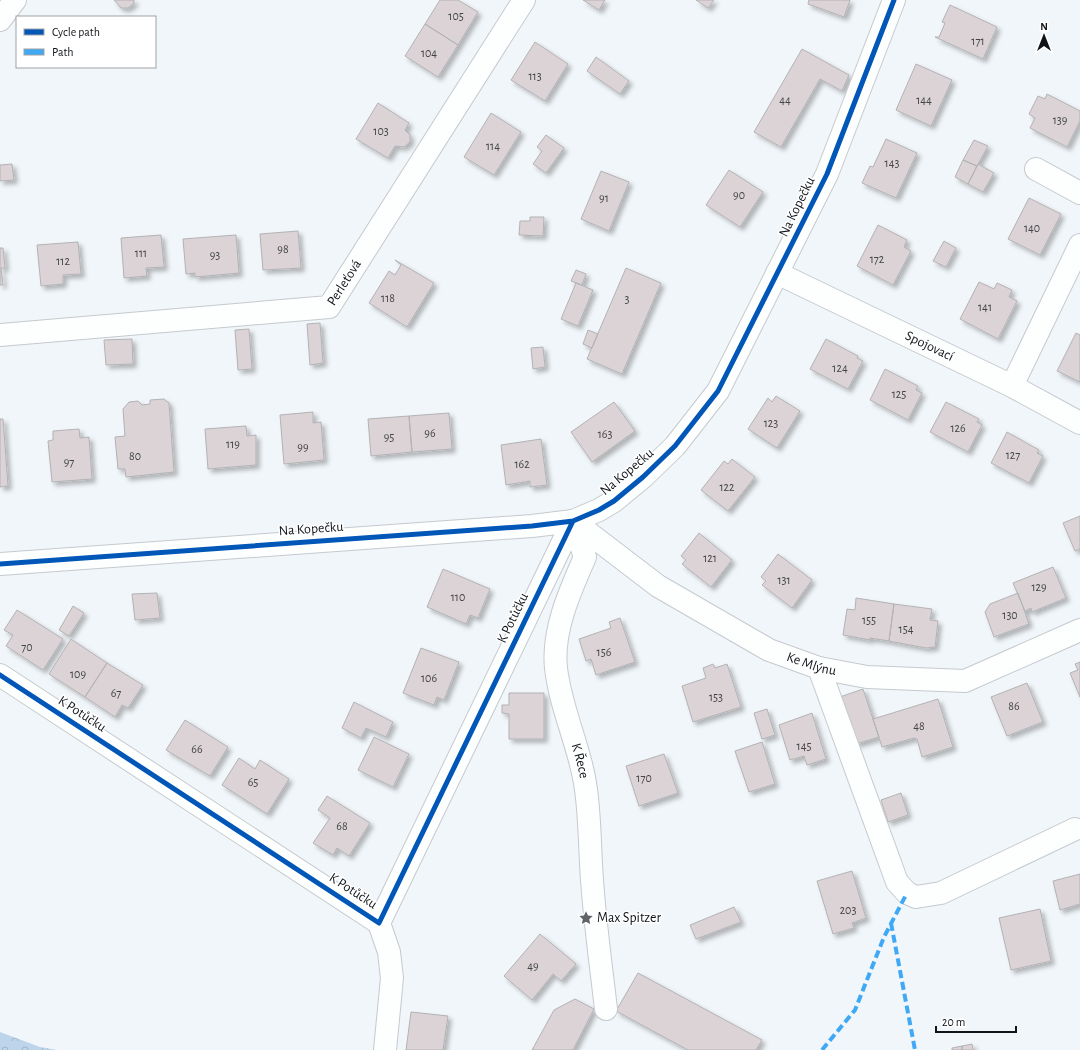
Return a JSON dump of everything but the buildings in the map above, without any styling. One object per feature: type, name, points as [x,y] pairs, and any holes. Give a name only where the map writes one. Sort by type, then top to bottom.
[{"type":"street","points":[[0,20],[15,0]]},
{"type":"street","name":"Perleťová","points":[[0,336],[329,306],[524,0]]},
{"type":"street","name":"Na Kopečku","points":[[0,564],[532,526],[573,521],[599,510],[614,501],[643,477],[675,446],[718,391],[827,174],[894,0]]},
{"type":"street","points":[[1036,169],[1080,193]]},
{"type":"street","points":[[1012,386],[1080,245]]},
{"type":"street","name":"Spojovací","points":[[778,273],[1012,386],[1080,423]]},
{"type":"street","name":"Ke Mlýnu","points":[[573,521],[658,586],[769,650],[819,668],[867,677],[964,680],[1080,630]]},
{"type":"street","name":"K Potůčku","points":[[0,675],[379,923],[573,521]]},
{"type":"street","name":"K Řece","points":[[573,521],[585,557],[572,587],[560,626],[556,648],[556,668],[571,732],[582,770],[587,798],[592,880],[606,1010]]},
{"type":"street","points":[[819,668],[897,882],[907,893],[916,897],[941,893],[1075,829]]},
{"type":"street","points":[[379,923],[389,952],[392,978],[384,1050]]},
{"type":"green space","points":[[0,1032],[40,1047],[57,1050],[0,1050]]},
{"type":"marked path","points":[[822,1050],[855,1010],[884,937],[907,893]]},
{"type":"marked path","points":[[891,923],[915,1050]]},
{"type":"cycle path","points":[[0,564],[532,526],[573,521],[599,510],[614,501],[643,477],[675,446],[718,391],[827,174],[894,0]]},
{"type":"cycle path","points":[[0,675],[379,923],[573,521]]},
{"type":"place","name":"Max Spitzer","points":[[586,918]]}]
